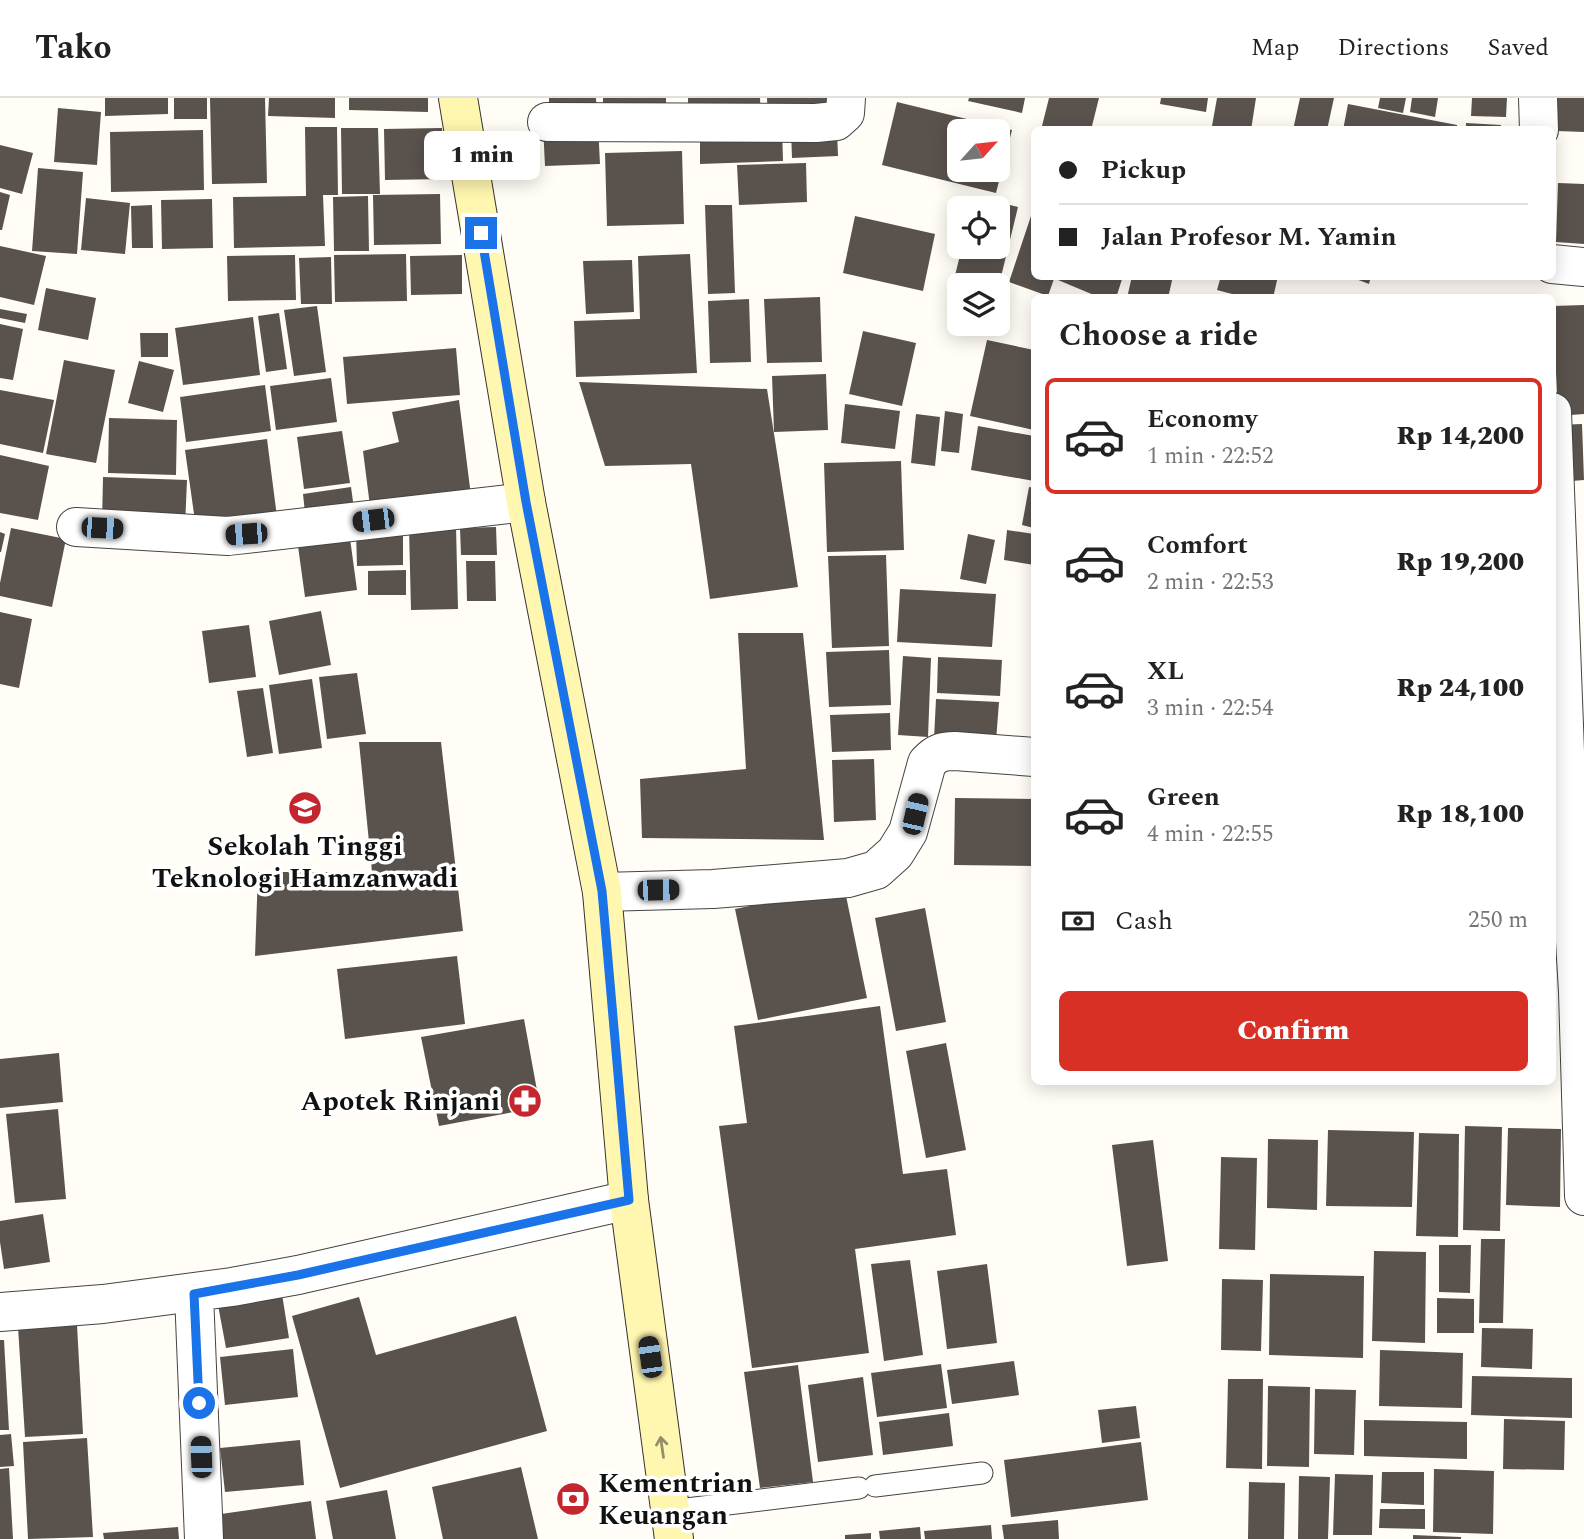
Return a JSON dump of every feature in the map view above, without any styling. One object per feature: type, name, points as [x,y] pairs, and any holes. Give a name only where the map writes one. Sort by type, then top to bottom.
[{"type":"main road","points":[[458,98],[526,502],[602,891],[629,1200],[672,1525]]},
{"type":"street","points":[[547,122],[678,110],[816,123],[836,121],[845,113],[846,98]]},
{"type":"street","points":[[1538,98],[1539,126]]},
{"type":"street","points":[[1556,264],[1584,267]]},
{"type":"street","points":[[76,527],[228,536],[526,502]]},
{"type":"street","points":[[1556,608],[1560,803],[1578,992],[1584,1195]]},
{"type":"street","points":[[602,891],[713,889],[848,878],[876,870],[895,853],[908,832],[927,763],[935,754],[955,751],[1031,757]]},
{"type":"street","points":[[0,1312],[194,1294],[298,1275],[629,1200]]},
{"type":"street","points":[[194,1294],[204,1539]]},
{"type":"lane","points":[[672,1525],[867,1487],[982,1473]]},
{"type":"building","points":[[105,98],[168,98],[168,114],[105,116]]},
{"type":"building","points":[[174,98],[207,98],[207,119],[174,119]]},
{"type":"building","points":[[210,98],[265,98],[267,183],[212,184]]},
{"type":"building","points":[[269,98],[335,98],[335,118],[268,116]]},
{"type":"building","points":[[349,98],[428,98],[428,112],[349,110]]},
{"type":"building","points":[[549,98],[596,98],[597,116],[549,117]]},
{"type":"building","points":[[603,98],[666,98],[666,114],[603,115]]},
{"type":"building","points":[[688,98],[760,98],[761,118],[688,120]]},
{"type":"building","points":[[767,98],[834,98],[835,118],[768,120]]},
{"type":"building","points":[[969,98],[1025,98],[1022,113],[968,101]]},
{"type":"building","points":[[1049,98],[1099,98],[1092,126],[1042,126]]},
{"type":"building","points":[[1161,98],[1208,98],[1206,112],[1160,104]]},
{"type":"building","points":[[1217,98],[1256,98],[1252,126],[1212,126]]},
{"type":"building","points":[[1300,98],[1334,98],[1328,126],[1294,126]]},
{"type":"building","points":[[1380,98],[1406,98],[1403,113],[1378,108]]},
{"type":"building","points":[[1412,98],[1438,98],[1435,117],[1410,112]]},
{"type":"building","points":[[1472,98],[1507,98],[1506,117],[1471,116]]},
{"type":"building","points":[[1558,98],[1584,98],[1584,132],[1557,131]]},
{"type":"building","points":[[897,102],[967,119],[947,119],[947,181],[882,165]]},
{"type":"building","points":[[1348,104],[1457,125],[1457,126],[1344,126]]},
{"type":"building","points":[[58,108],[101,112],[97,165],[54,162]]},
{"type":"building","points":[[1466,123],[1501,125],[1501,126],[1466,126]]},
{"type":"building","points":[[598,125],[600,164],[545,166],[543,126]]},
{"type":"building","points":[[305,127],[337,127],[338,195],[323,195],[325,246],[234,248],[233,197],[306,196]]},
{"type":"building","points":[[341,128],[378,128],[380,194],[342,194]]},
{"type":"building","points":[[442,128],[444,179],[385,180],[384,129]]},
{"type":"building","points":[[782,128],[783,161],[700,164],[700,130]]},
{"type":"building","points":[[203,130],[204,190],[111,192],[110,132]]},
{"type":"building","points":[[837,130],[838,156],[792,158],[791,131]]},
{"type":"building","points":[[0,145],[33,153],[22,194],[0,188]]},
{"type":"building","points":[[682,151],[684,224],[607,226],[605,153]]},
{"type":"building","points":[[806,163],[807,202],[739,205],[737,165]]},
{"type":"building","points":[[38,168],[83,172],[77,254],[32,251]]},
{"type":"building","points":[[951,182],[999,182],[996,193]]},
{"type":"building","points":[[1558,183],[1584,184],[1584,244],[1556,242]]},
{"type":"building","points":[[0,192],[10,195],[2,230],[0,230]]},
{"type":"building","points":[[440,194],[441,244],[374,245],[373,195]]},
{"type":"building","points":[[368,196],[369,251],[334,251],[333,197]]},
{"type":"building","points":[[86,198],[130,203],[125,254],[81,250]]},
{"type":"building","points":[[212,199],[213,248],[162,249],[161,200]]},
{"type":"building","points":[[152,205],[153,248],[132,248],[131,206]]},
{"type":"building","points":[[705,205],[732,205],[735,293],[708,294]]},
{"type":"building","points":[[1010,205],[1018,207],[1010,240]]},
{"type":"building","points":[[855,216],[935,234],[923,291],[843,273]]},
{"type":"building","points":[[1031,216],[1031,280],[1054,280],[1049,294],[1010,282]]},
{"type":"building","points":[[0,246],[46,256],[34,305],[0,297]]},
{"type":"building","points":[[406,254],[407,301],[335,302],[334,255]]},
{"type":"building","points":[[690,254],[697,373],[576,377],[574,321],[640,319],[638,256]]},
{"type":"building","points":[[295,255],[296,300],[228,301],[227,256]]},
{"type":"building","points":[[462,255],[462,294],[411,295],[410,256]]},
{"type":"building","points":[[331,257],[332,304],[301,304],[299,258]]},
{"type":"building","points":[[959,259],[1005,259],[1002,273],[956,273]]},
{"type":"building","points":[[632,260],[634,312],[586,314],[583,261]]},
{"type":"building","points":[[1058,280],[1122,280],[1117,294],[1091,294]]},
{"type":"building","points":[[1131,280],[1172,280],[1169,294],[1128,294]]},
{"type":"building","points":[[1220,280],[1277,280],[1274,294],[1232,294],[1217,290]]},
{"type":"building","points":[[46,288],[96,298],[88,340],[38,330]]},
{"type":"building","points":[[820,297],[822,362],[767,363],[764,299]]},
{"type":"building","points":[[749,299],[751,362],[710,363],[708,301]]},
{"type":"building","points":[[1584,305],[1584,414],[1558,416],[1556,306]]},
{"type":"building","points":[[317,306],[326,372],[294,376],[284,310]]},
{"type":"building","points":[[0,309],[27,314],[25,323],[0,318]]},
{"type":"building","points":[[279,313],[287,369],[266,372],[258,316]]},
{"type":"building","points":[[253,317],[260,375],[183,385],[175,328]]},
{"type":"building","points":[[0,324],[23,329],[13,380],[0,378]]},
{"type":"building","points":[[863,331],[916,343],[902,406],[849,394]]},
{"type":"building","points":[[140,333],[168,333],[168,357],[141,357]]},
{"type":"building","points":[[987,340],[1031,349],[1031,429],[970,416]]},
{"type":"building","points":[[456,348],[460,395],[347,404],[343,357]]},
{"type":"building","points":[[64,360],[115,370],[96,463],[46,454]]},
{"type":"building","points":[[139,361],[174,370],[163,412],[128,403]]},
{"type":"building","points":[[826,374],[828,430],[774,432],[772,376]]},
{"type":"building","points":[[331,378],[337,422],[276,430],[270,386]]},
{"type":"building","points":[[579,382],[767,389],[798,587],[710,599],[691,464],[605,466]]},
{"type":"building","points":[[265,385],[271,431],[186,442],[180,397]]},
{"type":"building","points":[[0,390],[54,400],[43,453],[0,444]]},
{"type":"building","points":[[459,400],[472,504],[371,514],[363,451],[399,442],[392,412]]},
{"type":"building","points":[[845,404],[900,411],[895,449],[841,443]]},
{"type":"building","points":[[945,411],[963,414],[959,453],[941,451]]},
{"type":"building","points":[[916,414],[940,417],[935,466],[911,463]]},
{"type":"building","points":[[109,418],[177,420],[176,475],[108,473]]},
{"type":"building","points":[[1582,424],[1584,480],[1560,482],[1558,425]]},
{"type":"building","points":[[978,426],[1031,435],[1031,480],[971,470]]},
{"type":"building","points":[[342,431],[350,483],[304,489],[297,437]]},
{"type":"building","points":[[267,439],[277,517],[196,528],[185,450]]},
{"type":"building","points":[[0,455],[49,466],[38,520],[0,513]]},
{"type":"building","points":[[901,461],[904,550],[827,552],[824,463]]},
{"type":"building","points":[[103,477],[187,480],[185,527],[102,523]]},
{"type":"building","points":[[351,487],[355,516],[306,522],[303,494]]},
{"type":"building","points":[[1029,487],[1031,487],[1031,527],[1022,525]]},
{"type":"building","points":[[456,527],[458,609],[411,610],[409,528]]},
{"type":"building","points":[[496,527],[497,555],[461,555],[460,528]]},
{"type":"building","points":[[11,528],[66,539],[52,607],[0,596]]},
{"type":"building","points":[[403,530],[403,565],[357,566],[356,531]]},
{"type":"building","points":[[1007,530],[1031,534],[1031,564],[1004,560]]},
{"type":"building","points":[[349,531],[357,590],[305,597],[297,539]]},
{"type":"building","points":[[0,532],[5,534],[1,552],[0,552]]},
{"type":"building","points":[[968,534],[995,540],[986,584],[960,579]]},
{"type":"building","points":[[886,555],[889,646],[832,648],[828,556]]},
{"type":"building","points":[[466,561],[495,561],[496,601],[467,601]]},
{"type":"building","points":[[406,570],[406,595],[368,595],[368,571]]},
{"type":"building","points":[[900,589],[996,594],[992,647],[897,642]]},
{"type":"building","points":[[321,611],[331,665],[279,675],[269,621]]},
{"type":"building","points":[[0,612],[32,619],[19,688],[0,684]]},
{"type":"building","points":[[249,625],[256,677],[209,683],[202,631]]},
{"type":"building","points":[[738,633],[803,633],[824,840],[642,838],[640,779],[746,769]]},
{"type":"building","points":[[889,650],[891,705],[829,707],[826,652]]},
{"type":"building","points":[[903,656],[931,658],[928,737],[898,735]]},
{"type":"building","points":[[938,657],[1002,660],[1000,696],[937,693]]},
{"type":"building","points":[[357,673],[366,734],[327,739],[319,677]]},
{"type":"building","points":[[312,679],[322,748],[279,754],[269,685]]},
{"type":"building","points":[[263,688],[273,753],[247,757],[237,691]]},
{"type":"building","points":[[936,699],[999,702],[996,741],[934,739]]},
{"type":"building","points":[[890,713],[891,750],[832,752],[830,715]]},
{"type":"building","name":"Sekolah Tinggi Teknologi Hamzanwadi","points":[[359,742],[441,742],[463,931],[255,956],[258,872],[372,872]]},
{"type":"building","points":[[874,759],[876,820],[834,822],[832,760]]},
{"type":"building","points":[[955,798],[1031,799],[1031,866],[954,865]]},
{"type":"building","points":[[844,886],[867,998],[758,1020],[735,909]]},
{"type":"building","points":[[925,908],[946,1022],[896,1031],[875,918]]},
{"type":"building","points":[[457,956],[465,1024],[345,1039],[337,969]]},
{"type":"building","points":[[880,1006],[903,1174],[947,1169],[956,1235],[855,1249],[869,1353],[752,1368],[719,1126],[747,1123],[734,1026]]},
{"type":"building","points":[[524,1019],[540,1107],[439,1126],[421,1037]]},
{"type":"building","points":[[946,1043],[966,1150],[926,1158],[906,1051]]},
{"type":"building","points":[[59,1053],[63,1102],[0,1108],[0,1059]]},
{"type":"building","points":[[58,1109],[66,1199],[15,1203],[6,1114]]},
{"type":"building","points":[[1465,1126],[1502,1127],[1500,1231],[1463,1230]]},
{"type":"building","points":[[1508,1128],[1561,1129],[1560,1207],[1506,1205]]},
{"type":"building","points":[[1328,1130],[1414,1132],[1412,1207],[1326,1206]]},
{"type":"building","points":[[1419,1133],[1459,1134],[1458,1237],[1416,1236]]},
{"type":"building","points":[[1268,1139],[1318,1140],[1317,1210],[1267,1208]]},
{"type":"building","points":[[1153,1140],[1168,1261],[1127,1266],[1112,1145]]},
{"type":"building","points":[[1221,1157],[1257,1158],[1255,1250],[1219,1249]]},
{"type":"building","points":[[43,1214],[50,1262],[4,1269],[0,1221]]},
{"type":"building","points":[[1481,1239],[1505,1239],[1503,1323],[1479,1323]]},
{"type":"building","points":[[1439,1245],[1471,1245],[1470,1293],[1439,1292]]},
{"type":"building","points":[[1374,1251],[1426,1252],[1425,1343],[1372,1341]]},
{"type":"building","points":[[910,1260],[923,1355],[884,1361],[871,1264]]},
{"type":"building","points":[[987,1264],[997,1343],[947,1349],[937,1271]]},
{"type":"building","points":[[1270,1274],[1364,1276],[1363,1358],[1269,1355]]},
{"type":"building","points":[[1222,1279],[1263,1280],[1261,1351],[1221,1350]]},
{"type":"building","points":[[282,1294],[289,1338],[226,1348],[218,1305]]},
{"type":"building","points":[[359,1297],[376,1355],[516,1316],[547,1431],[340,1488],[292,1316]]},
{"type":"building","points":[[1437,1298],[1474,1299],[1474,1333],[1437,1333]]},
{"type":"building","points":[[77,1325],[83,1434],[25,1437],[18,1327]]},
{"type":"building","points":[[1482,1328],[1533,1329],[1532,1369],[1481,1367]]},
{"type":"building","points":[[0,1340],[4,1340],[9,1430],[0,1430]]},
{"type":"building","points":[[293,1349],[298,1397],[225,1405],[220,1357]]},
{"type":"building","points":[[1380,1350],[1463,1353],[1462,1408],[1379,1406]]},
{"type":"building","points":[[1014,1361],[1019,1395],[952,1404],[947,1370]]},
{"type":"building","points":[[941,1364],[947,1408],[877,1417],[871,1373]]},
{"type":"building","points":[[798,1365],[813,1482],[760,1488],[744,1372]]},
{"type":"building","points":[[1472,1376],[1572,1378],[1572,1418],[1471,1415]]},
{"type":"building","points":[[863,1377],[873,1455],[818,1462],[808,1385]]},
{"type":"building","points":[[1228,1379],[1263,1379],[1262,1469],[1226,1468]]},
{"type":"building","points":[[1268,1386],[1310,1387],[1309,1467],[1267,1466]]},
{"type":"building","points":[[1315,1389],[1356,1390],[1354,1455],[1314,1454]]},
{"type":"building","points":[[1136,1406],[1140,1438],[1102,1443],[1098,1410]]},
{"type":"building","points":[[949,1413],[953,1446],[883,1455],[879,1422]]},
{"type":"building","points":[[1504,1419],[1565,1421],[1564,1470],[1503,1469]]},
{"type":"building","points":[[1364,1420],[1467,1422],[1467,1459],[1364,1456]]},
{"type":"building","points":[[11,1434],[14,1466],[0,1467],[0,1435]]},
{"type":"building","points":[[87,1438],[93,1537],[28,1539],[23,1442]]},
{"type":"building","points":[[300,1440],[304,1485],[225,1492],[220,1448]]},
{"type":"building","points":[[1141,1442],[1148,1500],[1011,1517],[1004,1460]]},
{"type":"building","points":[[521,1467],[538,1539],[443,1539],[432,1487]]},
{"type":"building","points":[[9,1468],[13,1539],[0,1539],[0,1469]]},
{"type":"building","points":[[1434,1469],[1494,1471],[1493,1534],[1433,1532]]},
{"type":"building","points":[[1382,1472],[1424,1472],[1424,1505],[1381,1503]]},
{"type":"building","points":[[1335,1474],[1373,1475],[1372,1535],[1333,1535]]},
{"type":"building","points":[[1299,1476],[1330,1477],[1328,1539],[1298,1539]]},
{"type":"building","points":[[1249,1482],[1285,1483],[1284,1539],[1248,1539]]},
{"type":"building","points":[[387,1490],[396,1539],[333,1539],[326,1501]]},
{"type":"building","points":[[311,1501],[316,1539],[217,1539],[214,1515]]},
{"type":"building","points":[[1380,1509],[1425,1509],[1425,1529],[1379,1528]]},
{"type":"building","points":[[1058,1520],[1059,1539],[1004,1539],[1002,1525]]},
{"type":"building","points":[[991,1525],[992,1539],[925,1539],[924,1531]]},
{"type":"building","points":[[178,1527],[179,1539],[104,1539],[103,1533]]},
{"type":"building","points":[[920,1527],[921,1539],[880,1539],[879,1531]]},
{"type":"building","points":[[871,1533],[871,1539],[845,1539],[845,1535]]},
{"type":"building","points":[[1413,1535],[1461,1537],[1461,1539],[1413,1539]]},
{"type":"place","name":"Sekolah Tinggi Teknologi Hamzanwadi","points":[[305,808]]},
{"type":"place","name":"Apotek Rinjani","points":[[525,1101]]},
{"type":"place","name":"Kementrian Keuangan","points":[[573,1499]]},
{"type":"route","points":[[199,1403],[194,1294],[298,1275],[629,1200],[602,891],[526,502],[481,233]]}]
